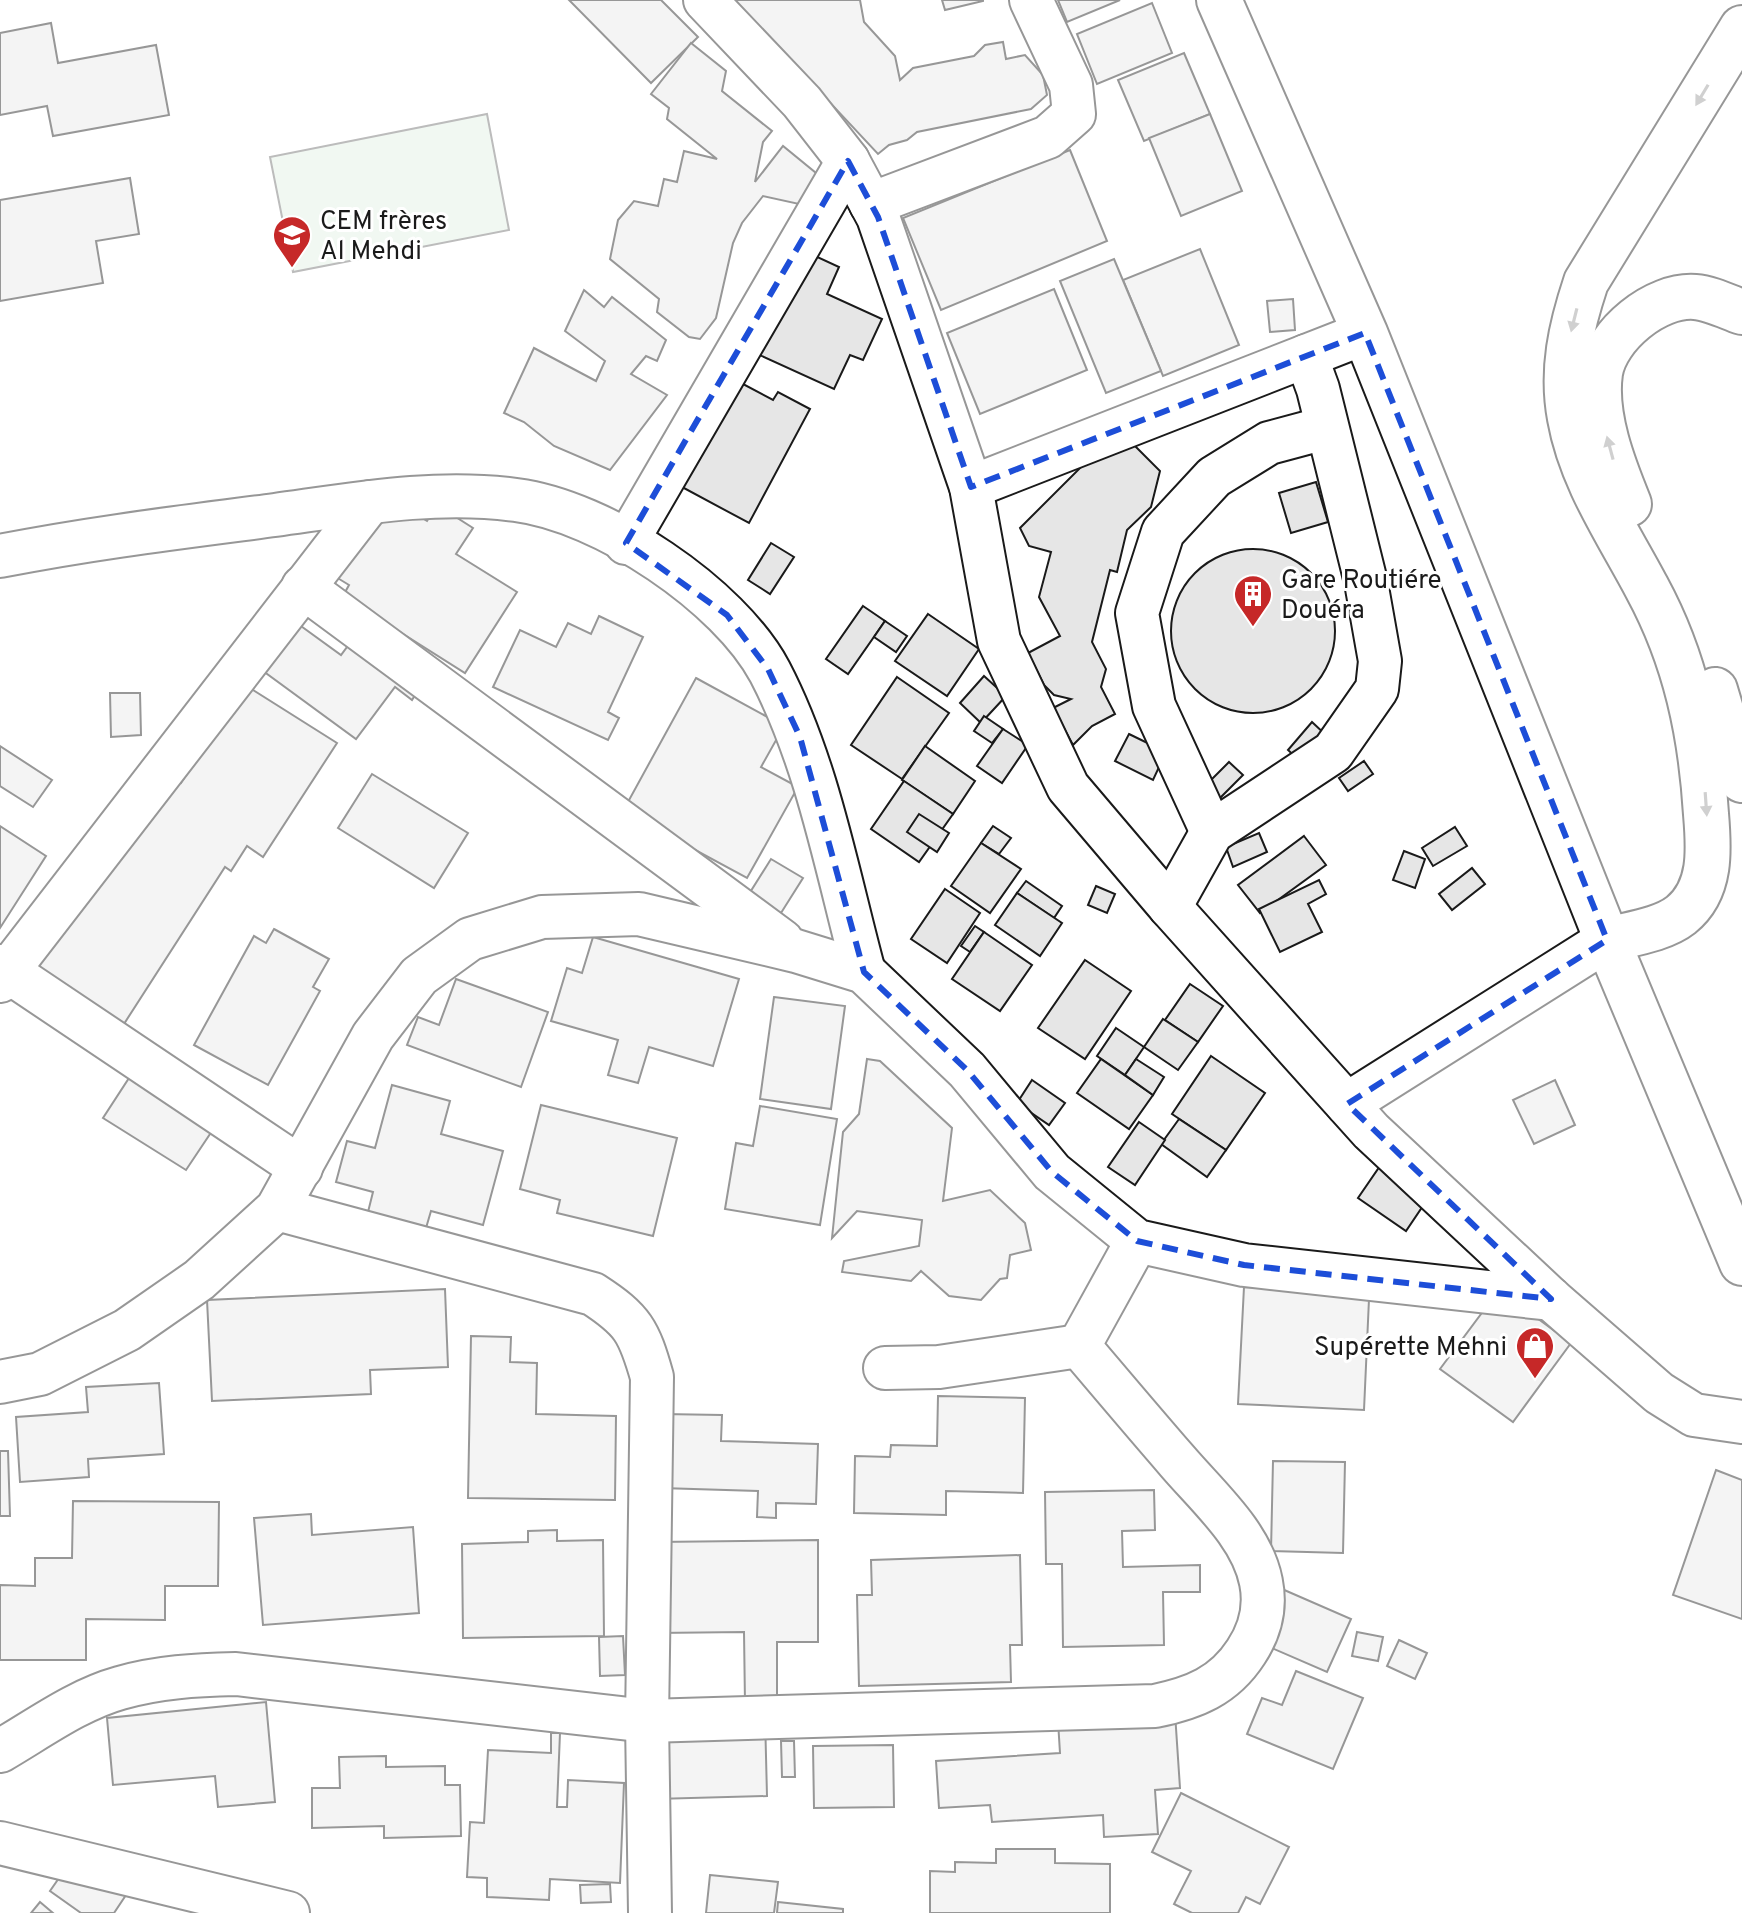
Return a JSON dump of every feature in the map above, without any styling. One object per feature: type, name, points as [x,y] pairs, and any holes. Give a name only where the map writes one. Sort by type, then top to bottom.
[{"type":"main road","points":[[1219,0],[1365,333],[1607,940],[1742,1263]]},
{"type":"main road","points":[[1607,940],[1679,917],[1700,892],[1707,865],[1703,756],[1680,658],[1577,449],[1569,417],[1566,363],[1573,320],[1586,282],[1742,28]]},
{"type":"main road","points":[[1742,312],[1694,297],[1662,304],[1634,317],[1600,371],[1601,416],[1617,475],[1713,683],[1742,780]]},
{"type":"main road","points":[[1692,702],[1742,780]]},
{"type":"street","points":[[705,0],[802,102],[848,161],[871,204],[971,487],[999,641],[1068,787],[1170,907],[1371,1131],[1551,1299],[1677,1406],[1711,1420],[1742,1422]]},
{"type":"street","points":[[871,204],[1048,137],[1074,114],[1071,85],[1031,0]]},
{"type":"street","points":[[626,543],[848,161]]},
{"type":"street","points":[[971,487],[1365,333]]},
{"type":"street","points":[[1170,907],[1212,832],[1333,752],[1377,689],[1380,661],[1376,629],[1318,389],[1306,356]]},
{"type":"street","points":[[1212,832],[1154,706],[1137,613],[1163,532],[1214,477],[1269,443],[1325,428]]},
{"type":"street","points":[[0,556],[78,541],[370,502],[449,495],[518,500],[567,512],[626,543],[686,581],[727,615],[768,669],[800,737],[864,972]]},
{"type":"street","points":[[301,1168],[3,973],[370,502]]},
{"type":"street","points":[[303,587],[796,951]]},
{"type":"street","points":[[0,1382],[40,1374],[127,1330],[199,1280],[277,1209],[373,1036],[419,976],[470,939],[542,917],[639,914],[796,951],[864,972],[967,1070],[1052,1172],[1137,1241],[1244,1265],[1551,1299]]},
{"type":"street","points":[[1347,1104],[1607,940]]},
{"type":"street","points":[[277,1209],[593,1294],[625,1315],[642,1343],[652,1377],[647,1721],[650,1913]]},
{"type":"street","points":[[1079,1346],[1137,1241]]},
{"type":"street","points":[[0,1751],[75,1707],[118,1688],[176,1676],[236,1674],[647,1721],[1155,1706],[1188,1700],[1218,1685],[1238,1664],[1254,1640],[1263,1613],[1261,1583],[1254,1562],[1233,1527],[1079,1346]]},
{"type":"street","points":[[885,1368],[951,1365],[1079,1346]]},
{"type":"street","points":[[0,1843],[288,1913]]},
{"type":"highlighted area","points":[[848,161],[878,217],[971,487],[1365,333],[1607,940],[1347,1104],[1551,1299],[1244,1265],[1137,1241],[1052,1172],[967,1070],[864,972],[800,737],[768,669],[727,615],[626,543]]},
{"type":"green space","points":[[487,114],[509,230],[293,272],[270,157]]},
{"type":"building","points":[[569,0],[661,0],[698,37],[651,83]]},
{"type":"building","points":[[734,0],[860,0],[864,22],[895,56],[900,80],[913,68],[974,56],[985,45],[1003,42],[1006,59],[1025,55],[1043,75],[1047,95],[1031,109],[917,132],[907,140],[889,145],[878,154]]},
{"type":"building","points":[[942,0],[983,0],[983,1],[945,10]]},
{"type":"building","points":[[1058,0],[1120,0],[1067,22]]},
{"type":"building","points":[[1152,3],[1172,53],[1097,84],[1077,34]]},
{"type":"building","points":[[51,23],[58,63],[156,45],[169,115],[53,136],[47,106],[0,115],[0,33]]},
{"type":"building","points":[[691,43],[726,71],[722,91],[772,131],[763,142],[755,182],[783,146],[827,182],[808,206],[763,196],[742,223],[733,243],[716,318],[700,339],[689,337],[657,312],[659,299],[610,259],[618,220],[634,201],[658,206],[664,179],[677,182],[684,151],[717,159],[667,119],[669,108],[651,94]]},
{"type":"building","points":[[1184,53],[1210,114],[1144,141],[1118,80]]},
{"type":"building","points":[[1210,114],[1242,191],[1181,216],[1149,138]]},
{"type":"building","points":[[1070,150],[1107,241],[941,310],[903,218]]},
{"type":"building","points":[[130,178],[139,234],[96,241],[103,283],[0,301],[0,200]]},
{"type":"building","points":[[800,249],[839,267],[827,294],[882,319],[863,360],[850,355],[834,389],[740,346]]},
{"type":"building","points":[[1200,249],[1239,345],[1163,376],[1123,280]]},
{"type":"building","points":[[1114,259],[1161,371],[1106,393],[1060,281]]},
{"type":"building","points":[[1054,289],[1087,370],[980,414],[947,333]]},
{"type":"building","points":[[584,290],[604,307],[612,297],[666,340],[657,361],[646,356],[631,374],[667,395],[610,470],[554,446],[524,422],[504,413],[534,348],[596,381],[605,361],[565,331]]},
{"type":"building","points":[[1293,299],[1295,330],[1270,332],[1267,301]]},
{"type":"building","points":[[726,375],[773,400],[778,392],[810,409],[749,523],[669,480]]},
{"type":"building","points":[[1129,440],[1160,471],[1151,507],[1127,530],[1117,572],[1110,570],[1092,642],[1106,669],[1101,687],[1115,714],[1092,726],[1073,745],[1053,708],[1071,699],[1054,695],[1044,685],[1028,653],[1060,636],[1039,597],[1051,552],[1029,546],[1020,528],[1085,463]]},
{"type":"building","points":[[1316,482],[1328,522],[1291,533],[1279,493]]},
{"type":"building","points":[[361,498],[404,507],[427,521],[437,505],[473,528],[456,554],[517,592],[465,673],[343,596],[349,585],[318,566]]},
{"type":"building","points":[[771,543],[794,557],[770,594],[748,580]]},
{"type":"building","name":"Gare Routiére Douéra","points":[[1253,549],[1284,555],[1311,573],[1329,600],[1335,631],[1329,662],[1311,689],[1284,707],[1253,713],[1222,707],[1195,689],[1177,662],[1171,631],[1177,600],[1195,573],[1222,555]]},
{"type":"building","points":[[863,606],[885,621],[848,674],[826,659]]},
{"type":"building","points":[[928,614],[979,649],[947,696],[895,661]]},
{"type":"building","points":[[599,616],[643,637],[608,712],[619,718],[608,740],[493,687],[520,630],[556,647],[568,623],[591,634]]},
{"type":"building","points":[[294,621],[341,655],[353,639],[420,687],[412,700],[395,687],[356,739],[259,668]]},
{"type":"building","points":[[885,621],[907,636],[896,652],[874,637]]},
{"type":"building","points":[[984,676],[1006,696],[981,723],[960,703]]},
{"type":"building","points":[[897,677],[949,713],[902,779],[851,745]]},
{"type":"building","points":[[696,678],[784,726],[761,767],[798,787],[747,878],[623,811]]},
{"type":"building","points":[[245,685],[337,743],[263,857],[247,846],[231,871],[225,867],[122,1027],[30,968],[170,776],[181,783]]},
{"type":"building","points":[[110,693],[140,693],[141,735],[111,737]]},
{"type":"building","points":[[984,716],[1003,729],[992,743],[974,731]]},
{"type":"building","points":[[1312,722],[1328,737],[1303,764],[1288,750]]},
{"type":"building","points":[[1003,729],[1028,745],[1002,783],[977,766]]},
{"type":"building","points":[[1129,734],[1166,752],[1153,780],[1115,761]]},
{"type":"building","points":[[0,746],[52,780],[33,807],[0,786]]},
{"type":"building","points":[[925,746],[975,781],[953,814],[902,780]]},
{"type":"building","points":[[1364,761],[1373,774],[1348,791],[1339,778]]},
{"type":"building","points":[[1229,762],[1243,775],[1217,801],[1203,788]]},
{"type":"building","points":[[372,774],[468,833],[434,888],[338,828]]},
{"type":"building","points":[[904,781],[953,814],[919,862],[871,829]]},
{"type":"building","points":[[919,814],[949,833],[937,852],[907,832]]},
{"type":"building","points":[[0,826],[46,856],[0,928]]},
{"type":"building","points":[[993,826],[1011,838],[999,854],[981,843]]},
{"type":"building","points":[[1455,827],[1467,846],[1433,866],[1422,848]]},
{"type":"building","points":[[1259,833],[1267,852],[1233,867],[1226,847]]},
{"type":"building","points":[[1304,836],[1326,865],[1260,913],[1238,885]]},
{"type":"building","points":[[981,843],[1021,869],[990,913],[951,886]]},
{"type":"building","points":[[1404,851],[1425,859],[1415,888],[1393,880]]},
{"type":"building","points":[[771,859],[803,878],[781,913],[749,894]]},
{"type":"building","points":[[1472,868],[1485,884],[1452,910],[1439,894]]},
{"type":"building","points":[[1319,880],[1326,894],[1308,904],[1322,932],[1280,952],[1259,909]]},
{"type":"building","points":[[1026,881],[1062,906],[1054,918],[1017,893]]},
{"type":"building","points":[[1096,886],[1115,894],[1107,913],[1088,905]]},
{"type":"building","points":[[945,889],[980,913],[947,963],[911,939]]},
{"type":"building","points":[[1017,893],[1062,923],[1040,956],[995,925]]},
{"type":"building","points":[[975,926],[984,932],[970,952],[961,946]]},
{"type":"building","points":[[274,929],[329,959],[313,987],[320,991],[268,1085],[194,1045],[254,936],[266,943]]},
{"type":"building","points":[[984,932],[1032,965],[1000,1011],[952,979]]},
{"type":"building","points":[[593,937],[739,979],[713,1066],[649,1047],[638,1083],[608,1075],[618,1040],[551,1021],[567,968],[582,973]]},
{"type":"building","points":[[1085,960],[1131,991],[1085,1059],[1038,1028]]},
{"type":"building","points":[[456,979],[548,1012],[521,1087],[407,1045],[418,1017],[439,1025]]},
{"type":"building","points":[[1190,984],[1223,1006],[1198,1042],[1165,1020]]},
{"type":"building","points":[[774,997],[845,1006],[831,1109],[760,1099]]},
{"type":"building","points":[[1163,1019],[1198,1042],[1178,1070],[1144,1047]]},
{"type":"building","points":[[1116,1028],[1144,1047],[1125,1075],[1097,1056]]},
{"type":"building","points":[[1211,1056],[1265,1093],[1226,1150],[1172,1114]]},
{"type":"building","points":[[867,1059],[880,1061],[952,1128],[943,1201],[990,1190],[1025,1223],[1031,1250],[1010,1255],[1007,1278],[1000,1279],[981,1300],[949,1296],[921,1271],[911,1281],[842,1272],[844,1261],[919,1246],[922,1220],[857,1211],[832,1238],[843,1132],[859,1114]]},
{"type":"building","points":[[1101,1059],[1153,1095],[1129,1129],[1077,1093]]},
{"type":"building","points":[[1136,1059],[1164,1077],[1153,1095],[1125,1075]]},
{"type":"building","points":[[131,1075],[214,1128],[186,1170],[103,1118]]},
{"type":"building","points":[[1032,1080],[1065,1103],[1049,1125],[1017,1103]]},
{"type":"building","points":[[1555,1080],[1575,1125],[1534,1144],[1513,1100]]},
{"type":"building","points":[[392,1085],[450,1101],[441,1134],[503,1151],[483,1225],[431,1211],[426,1228],[368,1212],[373,1192],[336,1182],[347,1141],[375,1148]]},
{"type":"building","points":[[541,1105],[677,1138],[653,1236],[557,1213],[560,1200],[520,1189]]},
{"type":"building","points":[[760,1106],[837,1119],[820,1225],[725,1209],[736,1143],[753,1146]]},
{"type":"building","points":[[1179,1119],[1226,1150],[1207,1177],[1161,1144]]},
{"type":"building","points":[[1139,1122],[1165,1140],[1135,1185],[1108,1167]]},
{"type":"building","points":[[1391,1150],[1439,1182],[1406,1231],[1358,1198]]},
{"type":"building","points":[[1370,1277],[1364,1410],[1238,1404],[1244,1287],[1317,1291]]},
{"type":"building","points":[[445,1289],[448,1367],[370,1370],[371,1394],[212,1401],[207,1300]]},
{"type":"building","points":[[1499,1290],[1571,1343],[1513,1422],[1440,1369]]},
{"type":"building","points":[[471,1336],[511,1337],[510,1362],[537,1363],[536,1414],[616,1416],[615,1500],[468,1498]]},
{"type":"building","points":[[159,1383],[164,1454],[88,1459],[89,1477],[20,1482],[16,1417],[88,1412],[86,1387]]},
{"type":"building","points":[[938,1396],[1025,1398],[1023,1493],[946,1491],[946,1515],[854,1513],[855,1456],[890,1457],[891,1445],[937,1446]]},
{"type":"building","points":[[663,1414],[722,1415],[721,1441],[818,1444],[816,1504],[776,1503],[776,1518],[757,1517],[758,1491],[661,1488]]},
{"type":"building","points":[[0,1451],[8,1451],[10,1516],[0,1516]]},
{"type":"building","points":[[1273,1461],[1345,1462],[1343,1553],[1271,1551]]},
{"type":"building","points":[[1716,1470],[1742,1480],[1742,1619],[1673,1595]]},
{"type":"building","points":[[1154,1490],[1155,1530],[1122,1531],[1123,1567],[1200,1565],[1200,1592],[1163,1592],[1164,1645],[1063,1647],[1062,1564],[1046,1564],[1045,1492]]},
{"type":"building","points":[[73,1501],[219,1502],[218,1586],[165,1586],[165,1620],[86,1619],[86,1660],[0,1660],[0,1585],[35,1586],[35,1558],[72,1558]]},
{"type":"building","points":[[311,1514],[312,1535],[413,1527],[419,1613],[263,1625],[254,1518]]},
{"type":"building","points":[[557,1530],[557,1541],[603,1540],[604,1636],[463,1638],[462,1544],[528,1542],[528,1531]]},
{"type":"building","points":[[818,1540],[818,1642],[777,1642],[777,1703],[745,1703],[744,1632],[656,1633],[656,1542]]},
{"type":"building","points":[[1020,1555],[1022,1645],[1010,1645],[1011,1682],[859,1686],[857,1595],[872,1595],[871,1560]]},
{"type":"building","points":[[1282,1589],[1351,1619],[1327,1672],[1258,1642]]},
{"type":"building","points":[[1357,1632],[1383,1637],[1378,1661],[1352,1656]]},
{"type":"building","points":[[623,1636],[625,1675],[600,1676],[599,1637]]},
{"type":"building","points":[[1399,1640],[1427,1653],[1415,1679],[1387,1666]]},
{"type":"building","points":[[1296,1671],[1363,1698],[1333,1769],[1247,1734],[1262,1698],[1282,1705]]},
{"type":"building","points":[[1174,1698],[1180,1788],[1155,1790],[1158,1834],[1104,1837],[1103,1815],[992,1822],[990,1805],[939,1808],[936,1761],[1060,1753],[1057,1705]]},
{"type":"building","points":[[266,1702],[275,1802],[218,1807],[215,1776],[113,1785],[107,1718]]},
{"type":"building","points":[[765,1716],[767,1796],[655,1799],[653,1718]]},
{"type":"building","points":[[551,1733],[560,1733],[557,1807],[567,1807],[568,1780],[624,1783],[620,1883],[550,1879],[549,1900],[487,1897],[487,1878],[467,1877],[470,1822],[484,1823],[488,1750],[551,1753]]},
{"type":"building","points":[[781,1741],[794,1741],[795,1777],[782,1777]]},
{"type":"building","points":[[893,1745],[894,1807],[814,1808],[813,1746]]},
{"type":"building","points":[[386,1756],[386,1767],[445,1766],[445,1785],[460,1785],[461,1836],[384,1838],[384,1826],[312,1828],[312,1788],[340,1788],[339,1757]]},
{"type":"building","points":[[1181,1793],[1289,1847],[1260,1904],[1246,1897],[1238,1913],[1192,1913],[1174,1904],[1191,1871],[1152,1852]]},
{"type":"building","points":[[996,1849],[1055,1849],[1055,1863],[1110,1864],[1110,1913],[930,1913],[930,1871],[955,1872],[955,1862],[996,1863]]},
{"type":"building","points":[[75,1855],[128,1892],[114,1913],[81,1913],[50,1891]]},
{"type":"building","points":[[710,1875],[778,1882],[774,1913],[706,1913]]},
{"type":"building","points":[[610,1884],[611,1902],[581,1903],[580,1885]]},
{"type":"building","points":[[40,1902],[53,1913],[31,1913]]},
{"type":"building","points":[[778,1902],[843,1909],[843,1913],[777,1913]]},
{"type":"place","name":"CEM frères Al Mehdi","points":[[292,269]]},
{"type":"place","name":"Gare Routiére Douéra","points":[[1253,628]]},
{"type":"place","name":"Supérette Mehni","points":[[1535,1380]]}]
